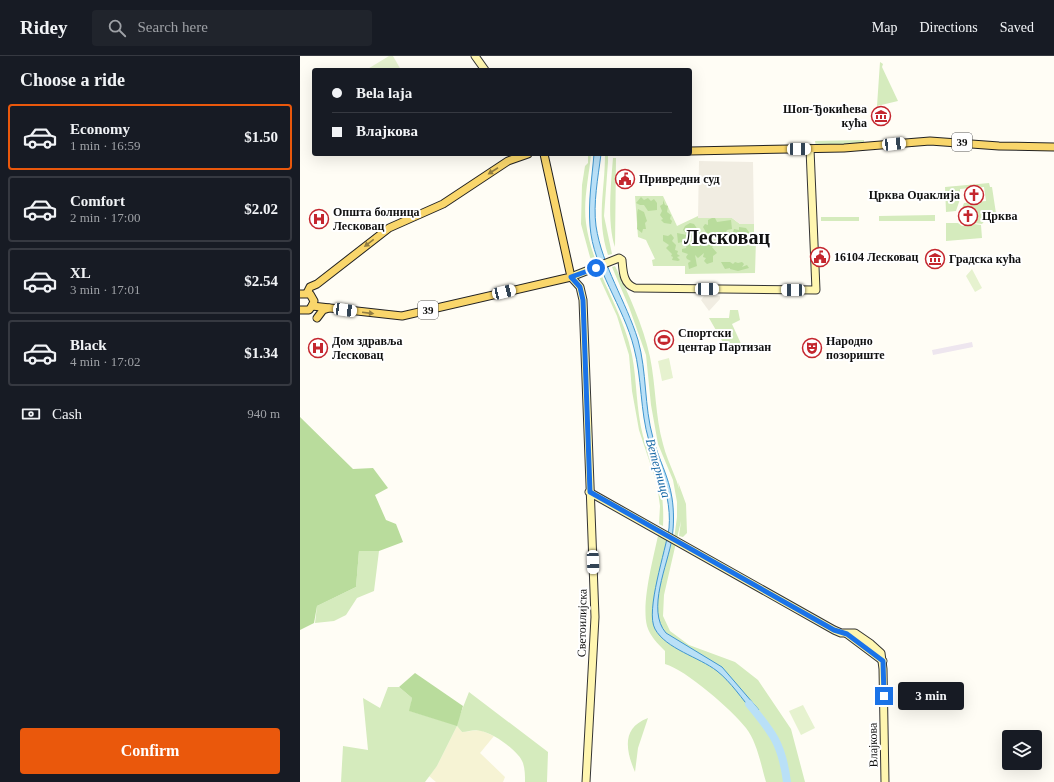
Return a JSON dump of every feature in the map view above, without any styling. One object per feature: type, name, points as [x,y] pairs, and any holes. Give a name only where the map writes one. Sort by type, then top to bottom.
[{"type":"main road","name":"39","points":[[692,150],[865,147],[930,140],[999,146],[1054,146]]},
{"type":"main road","points":[[300,310],[306,311],[312,306],[313,299],[304,294],[310,287],[318,284],[389,228],[443,204],[508,161],[522,156]]},
{"type":"main road","points":[[544,156],[571,277]]},
{"type":"main road","name":"39","points":[[312,306],[402,316],[571,277]]},
{"type":"main road","points":[[317,318],[323,310],[329,308]]},
{"type":"street","points":[[475,56],[484,68]]},
{"type":"street","points":[[571,277],[616,259],[622,260],[627,283],[635,288],[816,290],[810,149]]},
{"type":"street","name":"Светоилијска","points":[[571,277],[580,287],[583,300],[595,618],[586,782]]},
{"type":"street","name":"Влајкова","points":[[590,492],[834,630],[847,634],[855,633],[880,651],[883,661],[885,782]]},
{"type":"shaded area","points":[[699,161],[753,162],[754,224],[740,224],[732,218],[698,218]]},
{"type":"shaded area","points":[[704,296],[720,296],[720,299],[709,311],[701,300]]},
{"type":"shaded area","points":[[972,342],[973,347],[933,355],[932,350]]},
{"type":"shaded area","points":[[457,726],[462,732],[480,730],[494,736],[480,753],[505,777],[503,782],[436,782],[429,776],[437,766]]},
{"type":"green space","points":[[389,56],[393,56],[400,68],[369,68]]},
{"type":"green space","points":[[880,62],[883,64],[882,67],[898,101],[877,106]]},
{"type":"green space","points":[[864,140],[864,145],[816,147],[815,141]]},
{"type":"green space","points":[[588,156],[591,156],[585,214],[589,240],[594,257],[628,338],[634,365],[638,405],[644,440],[656,467],[660,481],[663,504],[663,526],[659,524],[660,506],[657,484],[639,430],[632,391],[629,355],[617,316],[590,257],[581,224],[582,185],[585,166],[588,163]]},
{"type":"green space","points":[[605,156],[608,156],[604,216],[612,254],[608,255],[602,229],[602,204]]},
{"type":"green space","points":[[613,158],[616,158],[615,247],[610,215]]},
{"type":"green space","points":[[989,183],[990,187],[992,187],[997,220],[986,221],[990,217],[994,218],[994,214],[990,214],[982,224],[974,223],[975,218],[973,210],[961,211],[964,203],[986,201],[984,187],[960,189],[960,194],[954,196],[956,200],[960,199],[956,211],[946,212],[945,187]]},
{"type":"green space","points":[[635,196],[663,196],[677,226],[698,216],[699,218],[732,218],[740,224],[754,224],[754,240],[756,240],[755,273],[685,274],[685,266],[653,266],[652,260],[655,259],[646,240],[638,237]]},
{"type":"green space","points":[[641,197],[644,200],[648,198],[651,201],[654,199],[657,203],[657,210],[648,211],[644,205],[636,203]]},
{"type":"green space","points":[[663,200],[665,205],[668,206],[667,212],[671,215],[671,224],[664,223],[661,220],[663,219],[660,215],[662,211],[660,206],[663,204]]},
{"type":"green space","points":[[638,209],[644,212],[647,221],[645,223],[646,229],[643,229],[642,233],[637,229]]},
{"type":"green space","points":[[935,215],[935,221],[879,221],[879,216]]},
{"type":"green space","points":[[821,217],[859,217],[859,221],[821,221]]},
{"type":"green space","points":[[715,218],[717,222],[731,220],[732,229],[727,230],[724,236],[708,236],[703,227],[705,224],[708,225],[708,220]]},
{"type":"green space","points":[[690,223],[694,224],[702,236],[698,236],[696,239],[691,237],[690,240],[678,243],[677,233],[687,235],[683,230],[685,226]]},
{"type":"green space","points":[[946,223],[958,223],[962,226],[974,224],[981,225],[982,238],[946,241]]},
{"type":"green space","points":[[739,227],[746,228],[749,232],[747,243],[722,243],[722,241],[726,240],[728,242],[735,241],[732,235],[734,229],[739,230]]},
{"type":"green space","points":[[671,234],[674,238],[672,241],[676,245],[675,250],[678,251],[677,254],[680,256],[677,257],[680,260],[678,261],[672,260],[672,254],[666,248],[669,245],[663,241],[663,235],[668,236]]},
{"type":"green space","points":[[705,237],[710,241],[718,242],[712,247],[717,253],[713,256],[713,262],[707,264],[704,261],[706,258],[703,257],[704,253],[698,258],[695,255],[697,266],[689,269],[688,263],[691,261],[687,259],[686,257],[688,254],[682,252],[682,249],[686,248],[687,243],[693,244]]},
{"type":"green space","points":[[721,262],[730,262],[733,264],[735,262],[742,262],[744,264],[742,267],[747,265],[749,268],[738,271],[730,268],[725,269]]},
{"type":"green space","points":[[615,266],[644,333],[652,368],[660,433],[665,452],[686,504],[687,533],[683,537],[679,536],[681,521],[664,595],[663,616],[670,631],[689,645],[735,662],[758,680],[791,729],[805,782],[766,782],[756,747],[746,728],[708,691],[684,674],[665,664],[665,651],[648,630],[646,605],[651,566],[659,531],[674,539],[677,517],[677,502],[673,480],[658,444],[651,405],[646,355],[629,307],[612,267]]},
{"type":"green space","points":[[972,269],[982,288],[975,292],[966,276]]},
{"type":"green space","points":[[730,310],[738,310],[740,320],[732,324],[742,346],[729,353],[709,318],[729,318]]},
{"type":"green space","points":[[669,358],[673,378],[662,381],[658,361]]},
{"type":"green space","points":[[300,417],[353,469],[373,468],[388,488],[375,495],[386,520],[396,524],[403,542],[379,551],[359,551],[356,587],[317,606],[314,623],[300,630]]},
{"type":"green space","points":[[359,551],[379,551],[374,591],[357,598],[346,615],[334,621],[315,623],[317,606],[356,587]]},
{"type":"green space","points":[[415,673],[463,706],[457,726],[409,711],[412,698],[399,687]]},
{"type":"green space","points":[[388,687],[399,687],[412,698],[410,711],[456,725],[469,692],[548,752],[547,782],[525,782],[525,770],[521,758],[511,748],[486,732],[476,730],[462,732],[457,726],[437,766],[425,782],[341,782],[343,746],[368,750],[363,698],[380,708]]},
{"type":"green space","points":[[803,705],[815,728],[801,735],[789,711]]},
{"type":"green space","points":[[648,718],[638,748],[635,772],[629,756],[628,741],[633,728],[639,722]]},
{"type":"water","points":[[594,156],[601,156],[595,208],[599,241],[603,255],[638,340],[643,364],[650,426],[671,490],[674,518],[670,549],[658,600],[660,623],[666,633],[722,667],[759,710],[754,713],[732,685],[722,675],[710,666],[667,642],[655,629],[653,620],[654,595],[669,528],[666,490],[660,468],[646,430],[637,359],[634,348],[592,242],[590,226],[590,190]]},
{"type":"waterway","name":"Ветерница","points":[[749,704],[770,731],[779,748],[787,782]]},
{"type":"place","name":"Шоп-Ђокићева кућа","points":[[881,116]]},
{"type":"place","name":"Привредни суд","points":[[625,179]]},
{"type":"place","name":"Црква Оџаклија","points":[[974,195]]},
{"type":"place","name":"Црква","points":[[968,216]]},
{"type":"place","name":"Општа болница Лесковац","points":[[319,219]]},
{"type":"place","name":"16104 Лесковац","points":[[820,257]]},
{"type":"place","name":"Градска кућа","points":[[935,259]]},
{"type":"place","name":"Спортски центар Партизан","points":[[664,340]]},
{"type":"place","name":"Дом здравља Лесковац","points":[[318,348]]},
{"type":"place","name":"Народно позориште","points":[[812,348]]},
{"type":"district","name":"Лесковац","points":[[727,237]]},
{"type":"route","points":[[596,268],[571,277],[578,283],[582,290],[583,300],[590,492],[834,630],[847,634],[883,661],[884,696]]}]
